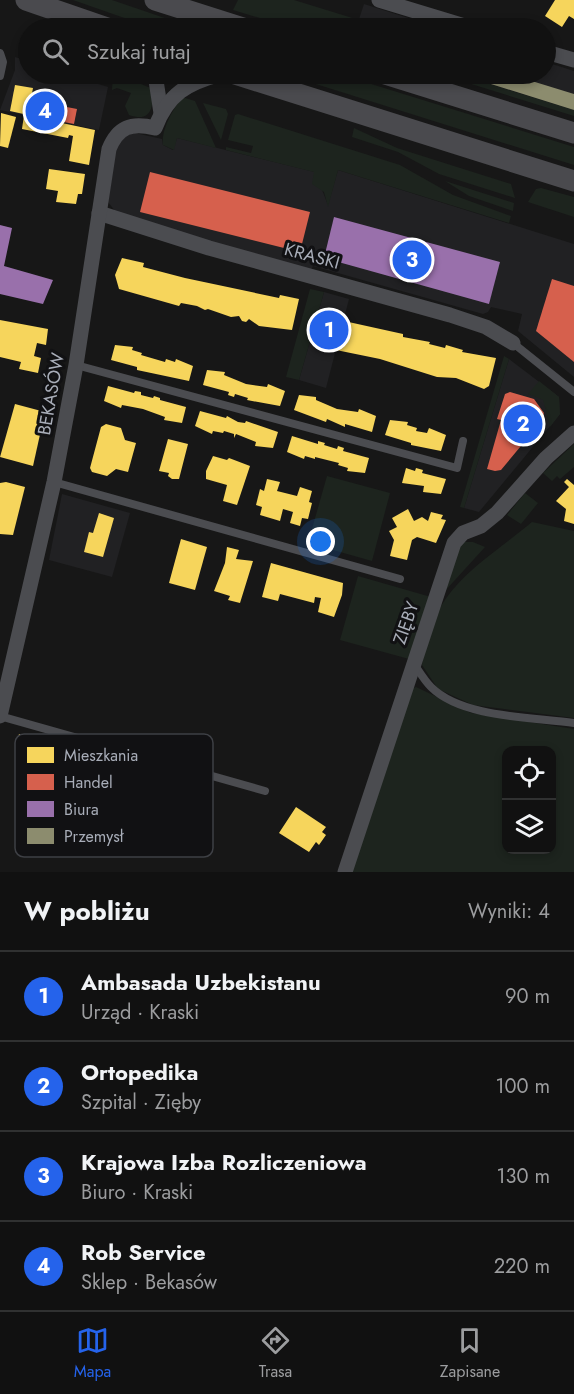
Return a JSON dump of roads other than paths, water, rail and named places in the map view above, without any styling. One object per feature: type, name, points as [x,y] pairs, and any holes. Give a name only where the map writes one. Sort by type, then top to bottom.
[{"type":"main road","points":[[26,0],[78,18]]},
{"type":"main road","points":[[155,0],[212,18]]},
{"type":"main road","points":[[267,84],[574,181]]},
{"type":"main road","points":[[417,84],[574,133]]},
{"type":"street","points":[[379,0],[438,18]]},
{"type":"street","points":[[556,54],[574,60]]},
{"type":"street","points":[[157,84],[161,113]]},
{"type":"street","name":"BEKASÓW","points":[[0,716],[54,482],[76,365],[109,149],[118,130],[129,126],[154,128],[161,113],[185,86],[191,84]]},
{"type":"street","name":"KRASKI","points":[[99,213],[209,248],[450,315],[486,327],[513,343]]},
{"type":"street","name":"ZIĘBY","points":[[345,872],[454,543],[463,533],[481,526],[497,513],[546,458],[574,433]]},
{"type":"lane","points":[[0,76],[1,55]]},
{"type":"lane","points":[[513,343],[574,392]]},
{"type":"lane","points":[[76,365],[457,468],[464,441]]},
{"type":"lane","points":[[54,482],[400,579]]},
{"type":"lane","points":[[413,663],[431,687],[459,704],[479,711],[574,723]]},
{"type":"lane","points":[[0,716],[64,734]]},
{"type":"lane","points":[[213,776],[265,791]]},
{"type":"place","name":"Rob Service","points":[[45,111]]},
{"type":"place","name":"Krajowa Izba Rozliczeniowa","points":[[412,260]]},
{"type":"place","name":"Ambasada Uzbekistanu","points":[[329,330]]},
{"type":"place","name":"Ortopedika","points":[[523,424]]}]
